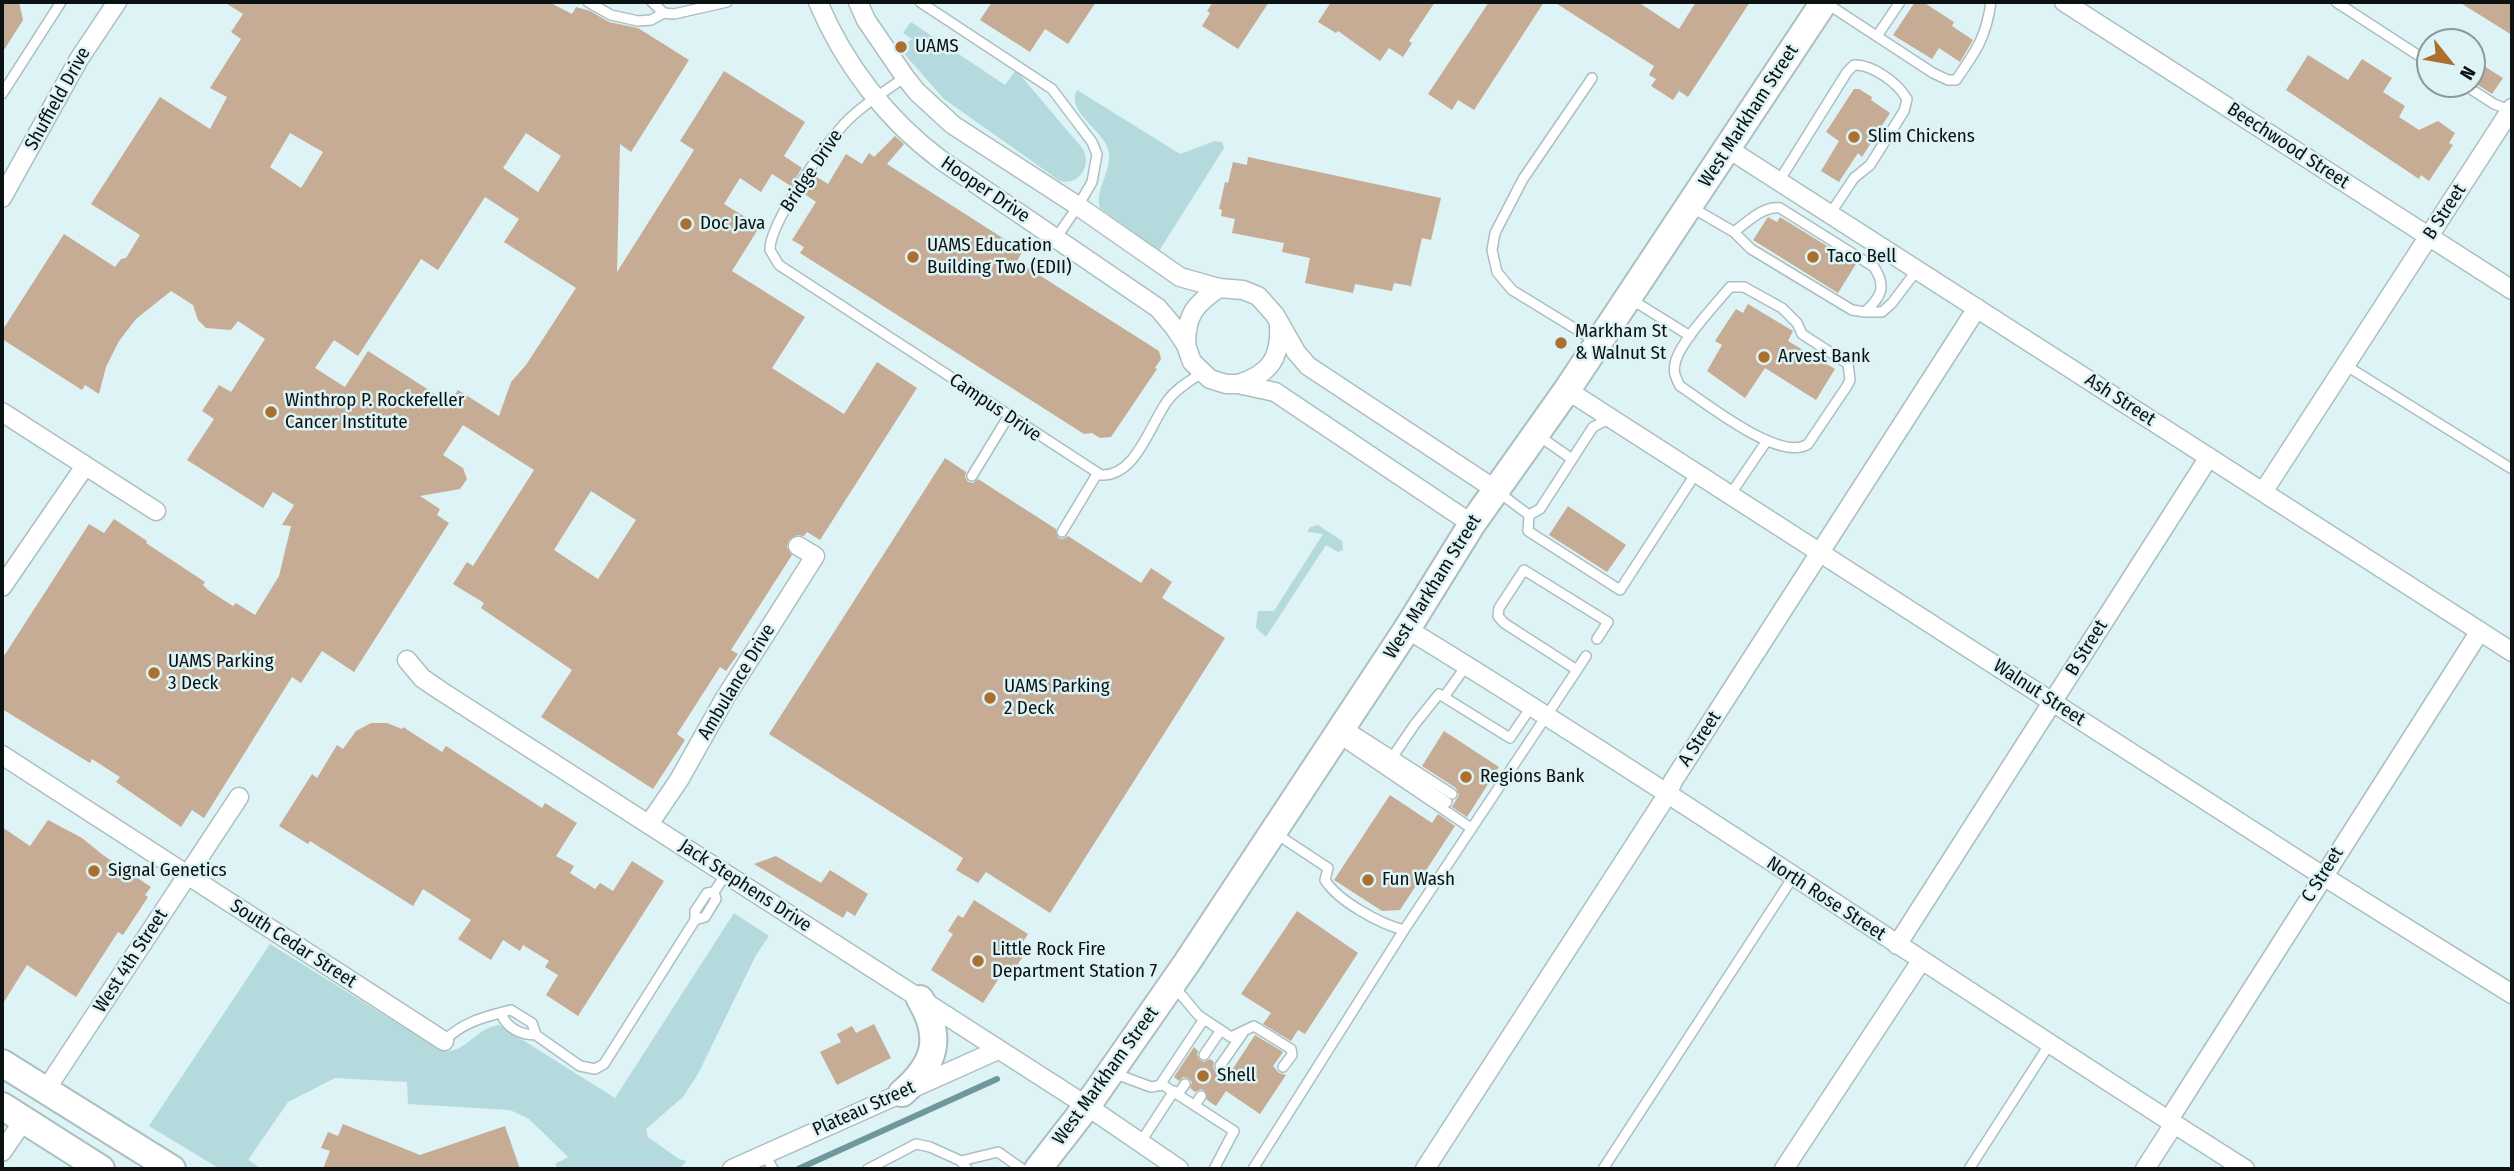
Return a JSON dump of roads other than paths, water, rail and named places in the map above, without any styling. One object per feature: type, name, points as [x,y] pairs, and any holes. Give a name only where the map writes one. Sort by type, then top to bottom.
[{"type":"main road","name":"West Markham Street","points":[[1038,1169],[1087,1106],[1172,984],[1407,629],[1472,524],[1567,390],[1818,6]]},
{"type":"main road","points":[[902,1093],[922,1073],[933,1049],[932,1023],[920,999]]},
{"type":"main road","points":[[2,1063],[172,1169]]},
{"type":"main road","points":[[13,1113],[101,1169]]},
{"type":"street","name":"Shuffield Drive","points":[[2,198],[79,59],[117,2]]},
{"type":"street","name":"Hooper Drive","points":[[818,2],[850,63],[876,98],[929,152],[1158,309],[1186,345],[1192,362],[1203,372]]},
{"type":"street","name":"Hooper Drive","points":[[858,2],[866,20],[905,77],[917,92],[953,125],[1079,206],[1180,277],[1258,296],[1275,315],[1308,366],[1496,490]]},
{"type":"street","name":"Beechwood Street","points":[[2064,2],[2512,290]]},
{"type":"street","name":"B Street","points":[[2263,492],[2512,110]]},
{"type":"street","name":"Ash Street","points":[[1727,148],[2512,652]]},
{"type":"street","points":[[1186,345],[1186,329],[1193,311],[1219,288]]},
{"type":"street","name":"A Street","points":[[1425,1169],[1977,308]]},
{"type":"street","points":[[1238,384],[1254,379],[1275,359],[1280,341],[1279,324]]},
{"type":"street","points":[[1203,372],[1210,379],[1275,392],[1472,524]]},
{"type":"street","name":"Walnut Street","points":[[1567,390],[2323,876],[2512,994]]},
{"type":"street","points":[[2,412],[156,512]]},
{"type":"street","name":"B Street","points":[[1897,945],[2209,457]]},
{"type":"street","points":[[2,587],[85,466]]},
{"type":"street","name":"Ambulance Drive","points":[[649,824],[679,780],[725,698],[815,556],[798,546]]},
{"type":"street","name":"North Rose Street","points":[[1407,629],[2245,1169]]},
{"type":"street","name":"C Street","points":[[2145,1169],[2323,876],[2480,631]]},
{"type":"street","name":"Jack Stephens Drive","points":[[407,660],[422,678],[441,691],[1087,1106],[1140,1143],[1160,1164],[1179,1169]]},
{"type":"street","name":"South Cedar Street","points":[[2,755],[444,1041]]},
{"type":"street","name":"West 4th Street","points":[[45,1091],[239,797]]},
{"type":"street","points":[[1784,1169],[1921,961]]},
{"type":"street","name":"Plateau Street","points":[[732,1169],[769,1162],[902,1093],[998,1050]]},
{"type":"street","points":[[2,1152],[13,1113]]},
{"type":"lane","points":[[2,94],[61,2]]},
{"type":"lane","points":[[588,2],[624,20],[650,20],[664,13],[674,14],[727,2]]},
{"type":"lane","points":[[652,2],[664,13]]},
{"type":"lane","points":[[920,2],[1052,89],[1092,142],[1097,154],[1092,182],[1056,238]]},
{"type":"lane","points":[[1877,36],[1900,2]]},
{"type":"lane","points":[[1818,6],[1877,36],[1933,73],[1948,80],[1956,80],[1984,36],[1991,2]]},
{"type":"lane","points":[[2336,2],[2416,54]]},
{"type":"lane","points":[[1779,181],[1854,65],[1863,64],[1892,82],[1907,99],[1905,111],[1870,165],[1854,178],[1830,214]]},
{"type":"lane","name":"Bridge Drive","points":[[770,250],[772,233],[778,222],[834,136],[851,117],[905,77]]},
{"type":"lane","points":[[1592,78],[1523,179],[1495,233],[1492,250],[1497,272],[1512,289],[1598,343]]},
{"type":"lane","points":[[2485,98],[2512,110]]},
{"type":"lane","points":[[1689,206],[1734,233],[1751,249],[1852,310],[1865,313],[1882,312],[1917,270]]},
{"type":"lane","points":[[1734,233],[1766,209],[1780,208],[1874,267],[1882,282],[1881,292],[1865,313]]},
{"type":"lane","name":"Campus Drive","points":[[770,250],[779,265],[1097,474]]},
{"type":"lane","points":[[1730,287],[1744,287],[1782,308],[1797,323],[1802,334],[1848,364],[1850,380],[1808,444],[1796,450],[1766,442],[1680,386],[1674,375],[1675,361],[1690,336],[1730,287]]},
{"type":"lane","points":[[1629,297],[1690,336]]},
{"type":"lane","points":[[2345,365],[2512,469]]},
{"type":"lane","points":[[1062,533],[1097,474],[1108,476],[1125,468],[1170,398],[1203,372]]},
{"type":"lane","points":[[972,476],[1008,416]]},
{"type":"lane","points":[[1529,515],[1539,509],[1593,427],[1611,418]]},
{"type":"lane","points":[[1536,434],[1572,459]]},
{"type":"lane","points":[[1730,495],[1766,442]]},
{"type":"lane","points":[[1529,515],[1528,531],[1620,590],[1696,473]]},
{"type":"lane","points":[[1496,490],[1529,515]]},
{"type":"lane","points":[[1577,670],[1504,624],[1498,616],[1499,608],[1524,570],[1608,622],[1597,639]]},
{"type":"lane","points":[[1253,1169],[1474,817],[1547,717],[1586,656]]},
{"type":"lane","points":[[1444,697],[1466,666]]},
{"type":"lane","points":[[1389,762],[1438,694],[1510,738],[1531,707]]},
{"type":"lane","points":[[1340,731],[1474,817]]},
{"type":"lane","points":[[1340,731],[1449,798]]},
{"type":"lane","points":[[1273,832],[1328,868],[1325,880],[1331,890],[1376,920],[1404,930]]},
{"type":"lane","points":[[501,1013],[504,1022],[522,1033],[536,1035],[580,1066],[595,1069],[604,1064],[695,920],[705,917],[716,899],[714,892],[726,874]]},
{"type":"lane","points":[[1603,1169],[1793,877]]},
{"type":"lane","points":[[1172,984],[1204,1019],[1231,1037],[1254,1026],[1291,1049],[1292,1055],[1283,1067]]},
{"type":"lane","points":[[444,1041],[468,1022],[511,1010],[532,1023],[536,1035]]},
{"type":"lane","points":[[1160,1085],[1204,1019]]},
{"type":"lane","points":[[1204,1055],[1221,1030]]},
{"type":"lane","points":[[1220,1066],[1244,1030]]},
{"type":"lane","points":[[1969,1169],[2049,1045]]},
{"type":"lane","points":[[1111,1072],[1150,1087],[1163,1085],[1234,1130],[1214,1169]]},
{"type":"lane","points":[[1140,1143],[1185,1084]]},
{"type":"lane","points":[[1195,1105],[1201,1096]]},
{"type":"lane","points":[[870,1169],[916,1144],[930,1147],[964,1165],[998,1152],[1022,1169]]},
{"type":"waterway","points":[[798,1169],[997,1079]]},
{"type":"place","name":"UAMS","points":[[901,47]]},
{"type":"place","name":"Slim Chickens","points":[[1854,137]]},
{"type":"place","name":"Doc Java","points":[[686,224]]},
{"type":"place","name":"UAMS Education Building Two (EDII)","points":[[913,257]]},
{"type":"place","name":"Taco Bell","points":[[1813,257]]},
{"type":"place","name":"Markham St & Walnut St","points":[[1561,343]]},
{"type":"place","name":"Arvest Bank","points":[[1764,357]]},
{"type":"place","name":"Winthrop P. Rockefeller Cancer Institute","points":[[271,412]]},
{"type":"place","name":"UAMS Parking 3 Deck","points":[[154,673]]},
{"type":"place","name":"UAMS Parking 2 Deck","points":[[990,698]]},
{"type":"place","name":"Regions Bank","points":[[1466,777]]},
{"type":"place","name":"Signal Genetics","points":[[94,871]]},
{"type":"place","name":"Fun Wash","points":[[1368,880]]},
{"type":"place","name":"Little Rock Fire Department Station 7","points":[[978,961]]},
{"type":"place","name":"Shell","points":[[1203,1076]]}]
